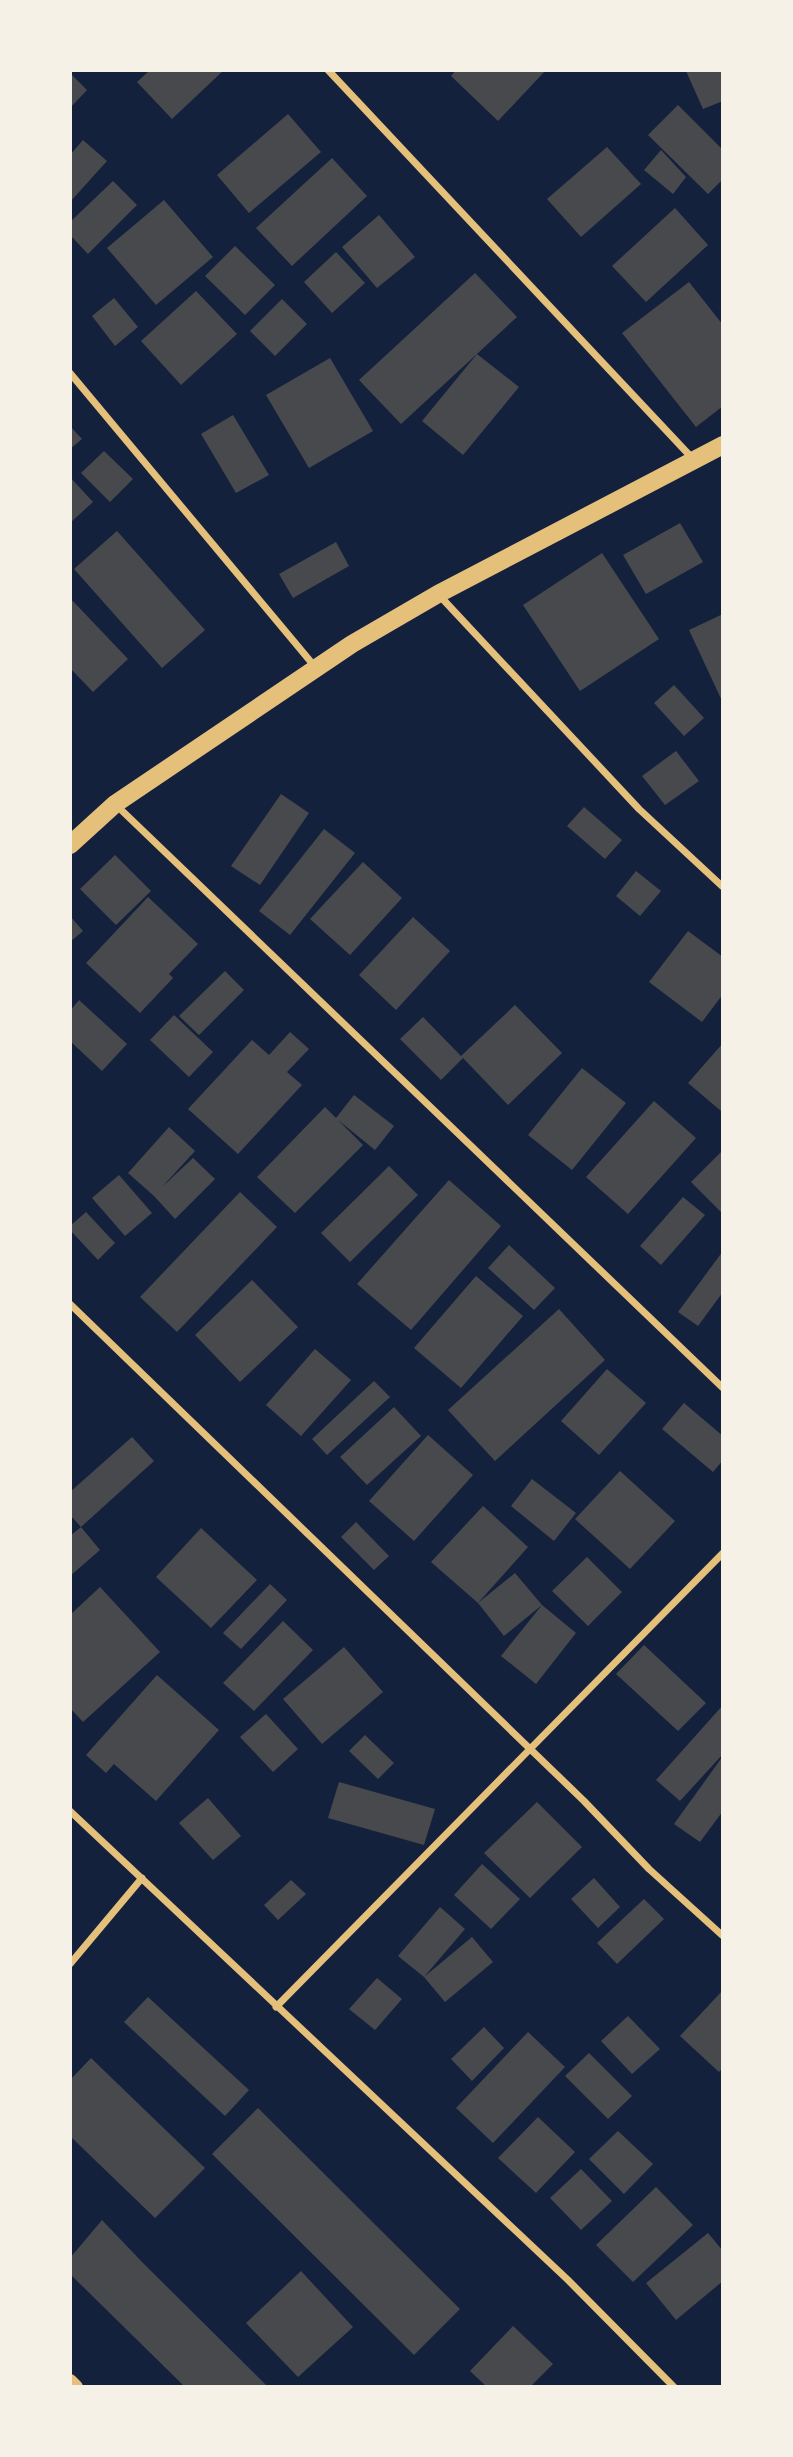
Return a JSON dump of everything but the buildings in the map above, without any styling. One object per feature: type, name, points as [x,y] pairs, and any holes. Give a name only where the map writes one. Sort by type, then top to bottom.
[{"type":"main road","points":[[70,845],[115,804],[352,644],[438,594],[723,445]]},
{"type":"main road","points":[[70,2381],[76,2387]]},
{"type":"street","points":[[328,70],[694,460]]},
{"type":"street","points":[[70,373],[317,668]]},
{"type":"street","points":[[438,594],[639,808],[723,887]]},
{"type":"street","points":[[115,804],[723,1388]]},
{"type":"street","points":[[70,1304],[530,1749],[649,1868],[723,1936]]},
{"type":"street","points":[[276,2007],[723,1553]]},
{"type":"street","points":[[70,1811],[568,2280],[674,2387]]},
{"type":"street","points":[[70,1964],[142,1878]]}]
